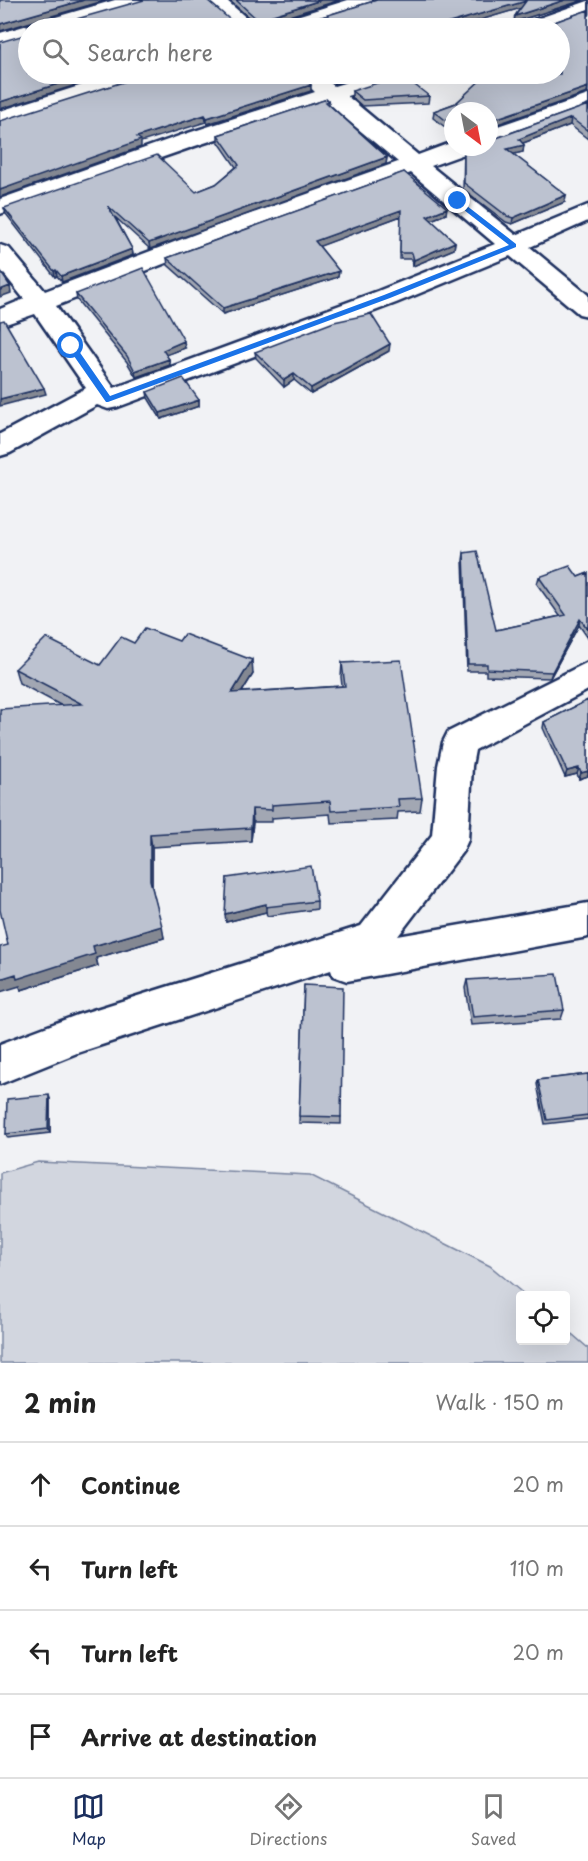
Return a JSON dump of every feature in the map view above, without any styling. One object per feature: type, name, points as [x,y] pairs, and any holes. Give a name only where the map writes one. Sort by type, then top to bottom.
[{"type":"street","points":[[74,18],[137,0]]},
{"type":"street","points":[[213,0],[236,18]]},
{"type":"street","points":[[310,18],[369,0]]},
{"type":"street","points":[[557,18],[588,7]]},
{"type":"street","points":[[0,40],[18,35]]},
{"type":"street","points":[[0,118],[106,84]]},
{"type":"street","points":[[319,84],[413,165],[514,245],[588,308]]},
{"type":"street","points":[[0,207],[187,141],[361,84]]},
{"type":"street","points":[[498,134],[588,102]]},
{"type":"street","points":[[0,318],[231,229],[444,154]]},
{"type":"street","points":[[0,253],[40,302],[108,400],[365,305],[514,245],[588,212]]},
{"type":"street","points":[[0,446],[102,391]]},
{"type":"street","points":[[0,1063],[77,1034],[373,939],[450,840],[455,766],[460,742],[588,675]]},
{"type":"street","points":[[0,1063],[126,1016],[234,985],[386,955],[588,920]]},
{"type":"shaded area","points":[[38,1162],[310,1175],[490,1266],[520,1291],[516,1291],[516,1345],[570,1345],[570,1332],[588,1348],[588,1363],[0,1363],[0,1173]]},
{"type":"building","points":[[0,0],[84,0],[18,18],[0,24]]},
{"type":"building","points":[[144,0],[207,0],[228,18],[80,18]]},
{"type":"building","points":[[236,0],[321,0],[270,16],[256,18]]},
{"type":"building","points":[[377,0],[565,0],[515,16],[526,1],[467,18],[318,18]]},
{"type":"building","points":[[588,10],[588,87],[498,118],[498,102],[457,102],[476,84],[570,84],[570,18],[566,18]]},
{"type":"building","points":[[18,37],[18,84],[58,84],[0,102],[0,42]]},
{"type":"building","points":[[117,84],[311,85],[207,118],[205,115],[137,137],[141,140],[0,190],[0,121]]},
{"type":"building","points":[[374,84],[414,84],[429,96],[363,100],[352,91]]},
{"type":"building","points":[[327,99],[329,101],[326,102],[387,157],[149,243],[108,206],[132,249],[61,276],[56,270],[54,271],[4,208],[157,155],[196,192],[216,184],[239,165],[218,135]]},
{"type":"building","points":[[588,105],[588,131],[571,118],[519,139],[524,145],[507,149],[566,195],[513,218],[507,216],[464,183],[464,156],[498,156],[498,137]]},
{"type":"building","points":[[444,107],[444,119],[434,111]]},
{"type":"building","points":[[404,172],[447,208],[427,216],[455,242],[414,260],[412,253],[400,253],[401,210],[315,241],[339,271],[223,308],[167,258]]},
{"type":"building","points":[[143,268],[184,341],[163,350],[169,359],[135,371],[127,356],[76,294]]},
{"type":"building","points":[[0,271],[10,286],[0,290]]},
{"type":"building","points":[[371,314],[390,344],[311,388],[294,374],[284,380],[255,352],[334,322]]},
{"type":"building","points":[[4,320],[44,388],[0,399],[0,321]]},
{"type":"building","points":[[183,378],[199,400],[160,413],[147,392]]},
{"type":"building","points":[[477,551],[496,630],[566,615],[539,577],[570,566],[578,577],[588,573],[588,629],[580,619],[552,672],[487,669],[487,664],[468,664],[464,553]]},
{"type":"building","points":[[145,628],[179,641],[184,634],[252,660],[232,693],[345,686],[342,663],[401,660],[422,798],[398,799],[399,807],[331,811],[330,801],[272,805],[272,810],[252,809],[251,828],[150,834],[150,880],[162,926],[93,946],[95,954],[17,979],[16,974],[0,979],[0,947],[8,945],[0,910],[0,709],[82,704],[15,669],[46,638],[100,665],[121,637],[134,643]]},
{"type":"building","points":[[588,700],[588,771],[581,773],[579,768],[567,771],[544,722]]},
{"type":"building","points":[[311,866],[317,901],[266,907],[266,904],[225,914],[227,878]]},
{"type":"building","points":[[557,974],[564,1010],[473,1017],[467,980]]},
{"type":"building","points":[[304,985],[343,987],[341,1117],[299,1116]]},
{"type":"building","points":[[588,1074],[588,1115],[547,1120],[538,1080]]},
{"type":"building","points":[[49,1095],[48,1129],[6,1134],[7,1099]]},
{"type":"route","points":[[71,346],[108,400],[387,297],[514,245],[458,201]]}]
